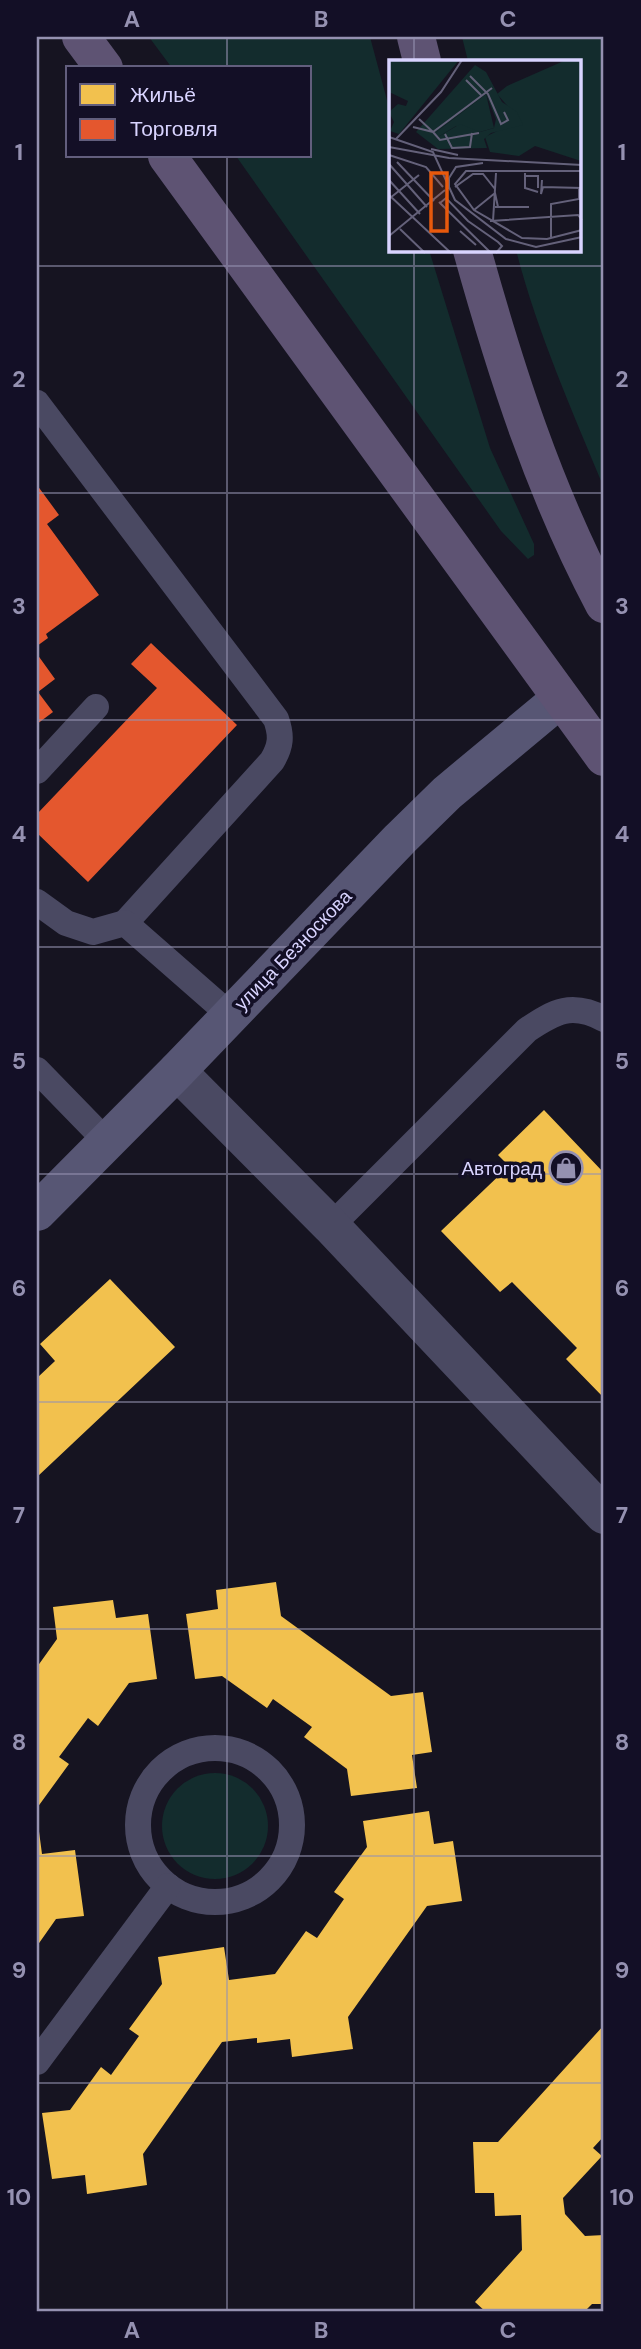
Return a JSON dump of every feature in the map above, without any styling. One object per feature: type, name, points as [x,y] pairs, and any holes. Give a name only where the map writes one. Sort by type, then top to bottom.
[{"type":"main road","points":[[81,37],[102,66]]},
{"type":"main road","points":[[416,37],[422,60]]},
{"type":"main road","points":[[168,158],[604,757]]},
{"type":"main road","points":[[473,252],[499,347],[526,428],[556,506],[604,604]]},
{"type":"main road","name":"улица Безноскова","points":[[37,1212],[400,839],[447,793],[560,699]]},
{"type":"street","points":[[177,1071],[331,1226],[604,1515]]},
{"type":"lane","points":[[37,403],[276,719],[281,732],[280,747],[272,761],[125,923],[93,932],[66,923],[37,902]]},
{"type":"lane","points":[[37,771],[96,707]]},
{"type":"lane","points":[[125,923],[230,1015]]},
{"type":"lane","points":[[331,1226],[527,1030],[551,1014],[571,1009],[592,1013],[604,1019]]},
{"type":"lane","points":[[37,1070],[107,1142]]},
{"type":"lane","points":[[204,1749],[230,1750],[254,1759],[281,1785],[290,1809],[291,1834],[285,1858],[278,1869],[260,1888],[225,1902],[200,1901],[168,1886],[149,1866],[138,1830],[141,1804],[152,1781],[169,1763],[204,1749]]},
{"type":"lane","points":[[37,2062],[168,1886]]},
{"type":"green space","points":[[149,37],[370,37],[389,108],[389,252],[430,252],[490,448],[534,544],[534,555],[528,559],[501,531],[237,158],[312,158],[312,66],[171,66]]},
{"type":"green space","points":[[462,37],[604,37],[604,488],[545,341],[517,252],[582,252],[582,60],[468,60]]},
{"type":"green space","points":[[215,1773],[235,1777],[253,1788],[264,1806],[268,1826],[264,1846],[253,1864],[235,1875],[215,1879],[195,1875],[177,1864],[166,1846],[162,1826],[166,1806],[177,1788],[195,1777]]},
{"type":"building: Жильё","points":[[544,1110],[604,1173],[604,1398],[566,1359],[577,1348],[512,1282],[500,1292],[441,1231],[509,1166],[498,1155]]},
{"type":"building: Жильё","points":[[110,1279],[175,1347],[37,1477],[37,1378],[55,1361],[40,1344]]},
{"type":"building: Жильё","points":[[276,1582],[281,1616],[391,1696],[423,1692],[432,1752],[412,1755],[417,1788],[351,1796],[347,1769],[304,1737],[312,1727],[273,1699],[267,1708],[222,1676],[195,1679],[186,1614],[218,1609],[216,1590]]},
{"type":"building: Жильё","points":[[113,1600],[116,1618],[148,1614],[157,1679],[129,1683],[98,1726],[88,1718],[59,1757],[69,1764],[37,1808],[37,1667],[57,1639],[53,1607]]},
{"type":"building: Жильё","points":[[429,1811],[434,1844],[453,1841],[462,1901],[427,1906],[348,2017],[353,2049],[292,2057],[290,2039],[257,2043],[257,2038],[222,2042],[143,2154],[147,2185],[87,2194],[85,2175],[52,2179],[42,2113],[70,2110],[101,2067],[111,2075],[139,2036],[129,2029],[162,1984],[158,1957],[224,1947],[229,1980],[275,1974],[306,1931],[317,1938],[344,1899],[334,1892],[367,1847],[363,1821]]},
{"type":"building: Жильё","points":[[37,1824],[42,1854],[75,1850],[84,1916],[56,1919],[37,1946]]},
{"type":"building: Жильё","points":[[604,2025],[604,2136],[593,2148],[602,2156],[563,2198],[565,2214],[585,2236],[604,2235],[604,2304],[592,2304],[584,2312],[486,2312],[475,2302],[522,2250],[521,2215],[495,2216],[494,2193],[475,2193],[473,2142],[498,2142]]},
{"type":"building: Торговля","points":[[37,485],[59,515],[47,524],[99,595],[46,634],[48,638],[37,646]]},
{"type":"building: Торговля","points":[[151,643],[237,725],[88,882],[37,833],[37,814],[157,688],[131,664]]},
{"type":"building: Торговля","points":[[37,654],[55,679],[38,692],[53,712],[37,724]]},
{"type":"place","name":"Автоград","points":[[566,1168]]}]
